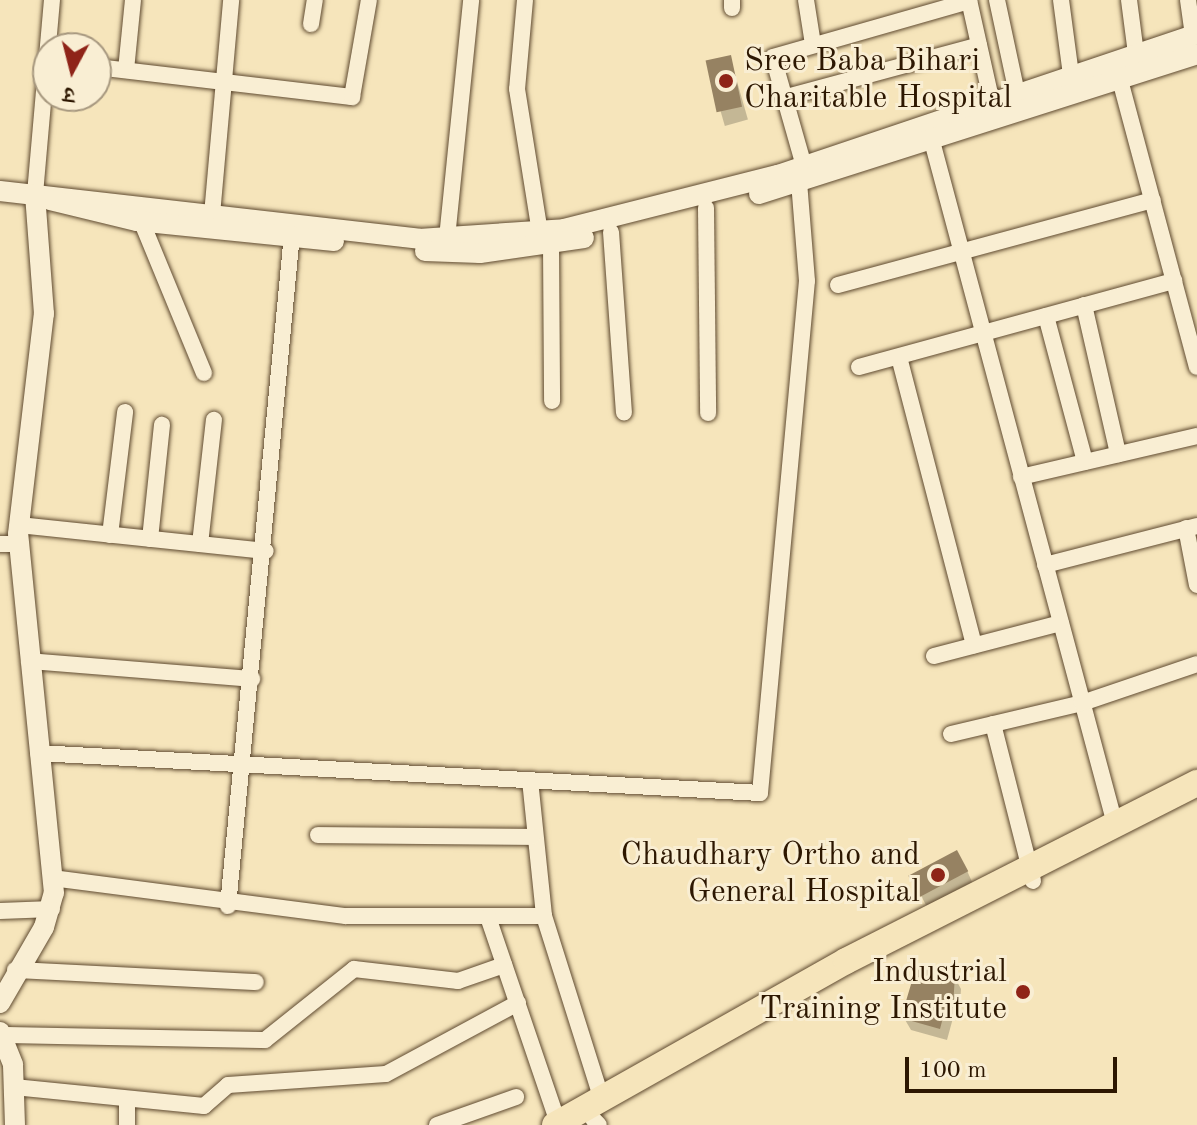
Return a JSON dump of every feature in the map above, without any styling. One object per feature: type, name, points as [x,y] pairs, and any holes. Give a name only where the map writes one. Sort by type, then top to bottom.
[{"type":"main road","points":[[581,1119],[1031,875],[1115,824],[1197,783]]},
{"type":"main road","points":[[1031,875],[1197,797]]},
{"type":"street","points":[[49,32],[52,0]]},
{"type":"street","points":[[126,70],[133,0]]},
{"type":"street","points":[[212,220],[231,0]]},
{"type":"street","points":[[311,24],[315,0]]},
{"type":"street","points":[[112,69],[352,97],[369,0]]},
{"type":"street","points":[[447,238],[471,0]]},
{"type":"street","points":[[525,0],[517,89],[545,239],[552,401]]},
{"type":"street","points":[[806,0],[813,44]]},
{"type":"street","points":[[38,753],[242,770],[530,780],[750,793],[765,787],[807,281],[802,174],[773,57],[969,0],[994,110]]},
{"type":"street","points":[[997,0],[1017,93]]},
{"type":"street","points":[[1061,0],[1071,75]]},
{"type":"street","points":[[1129,0],[1136,54]]},
{"type":"street","points":[[1188,0],[1196,41]]},
{"type":"street","points":[[994,110],[1017,93],[1136,54],[1196,41]]},
{"type":"street","points":[[0,191],[138,212],[468,252],[611,232],[706,208],[929,130],[994,110],[1120,80],[1196,41]]},
{"type":"street","points":[[783,98],[979,45]]},
{"type":"street","points":[[1120,80],[1174,281],[1191,322],[1197,367]]},
{"type":"street","points":[[1,1000],[15,970],[52,909],[52,878],[13,538],[44,314],[35,194],[42,112]]},
{"type":"street","points":[[929,130],[1115,824]]},
{"type":"street","points":[[293,230],[447,238],[545,239],[802,174]]},
{"type":"street","points":[[838,285],[1153,200]]},
{"type":"street","points":[[706,208],[708,413]]},
{"type":"street","points":[[138,212],[204,373]]},
{"type":"street","points":[[228,906],[266,551],[293,230]]},
{"type":"street","points":[[611,232],[624,413]]},
{"type":"street","points":[[859,367],[1174,281]]},
{"type":"street","points":[[1084,305],[1118,454]]},
{"type":"street","points":[[1046,316],[1085,462]]},
{"type":"street","points":[[899,357],[974,645]]},
{"type":"street","points":[[110,535],[125,412]]},
{"type":"street","points":[[200,544],[214,420]]},
{"type":"street","points":[[150,539],[162,425]]},
{"type":"street","points":[[1021,477],[1197,436]]},
{"type":"street","points":[[1045,565],[1192,527],[1197,585]]},
{"type":"street","points":[[13,538],[110,535],[266,551]]},
{"type":"street","points":[[934,656],[1061,623]]},
{"type":"street","points":[[29,661],[252,679]]},
{"type":"street","points":[[951,734],[1082,703],[1197,664]]},
{"type":"street","points":[[993,724],[1031,875]]},
{"type":"street","points":[[530,780],[532,837],[581,1119]]},
{"type":"street","points":[[318,835],[532,837]]},
{"type":"street","points":[[52,878],[228,906],[488,917],[544,916]]},
{"type":"street","points":[[0,911],[52,909]]},
{"type":"street","points":[[488,917],[518,1003],[581,1119]]},
{"type":"street","points":[[15,1125],[14,1087],[1,1034],[265,1040],[354,969],[458,981],[504,965]]},
{"type":"street","points":[[15,970],[256,982]]},
{"type":"street","points":[[14,1087],[204,1106],[228,1085],[386,1074],[518,1003]]},
{"type":"street","points":[[437,1125],[516,1097]]},
{"type":"street","points":[[127,1099],[127,1125]]},
{"type":"building","points":[[731,55],[742,107],[717,112],[706,60]]},
{"type":"building","points":[[957,850],[968,871],[920,897],[908,876]]},
{"type":"building","points":[[917,964],[955,974],[953,1008],[946,1006],[940,1029],[901,1018]]},
{"type":"place","name":"Sree Baba Bihari Charitable Hospital","points":[[726,81]]},
{"type":"place","name":"Chaudhary Ortho and General Hospital","points":[[938,875]]},
{"type":"place","name":"Industrial Training Institute","points":[[1023,992]]}]
